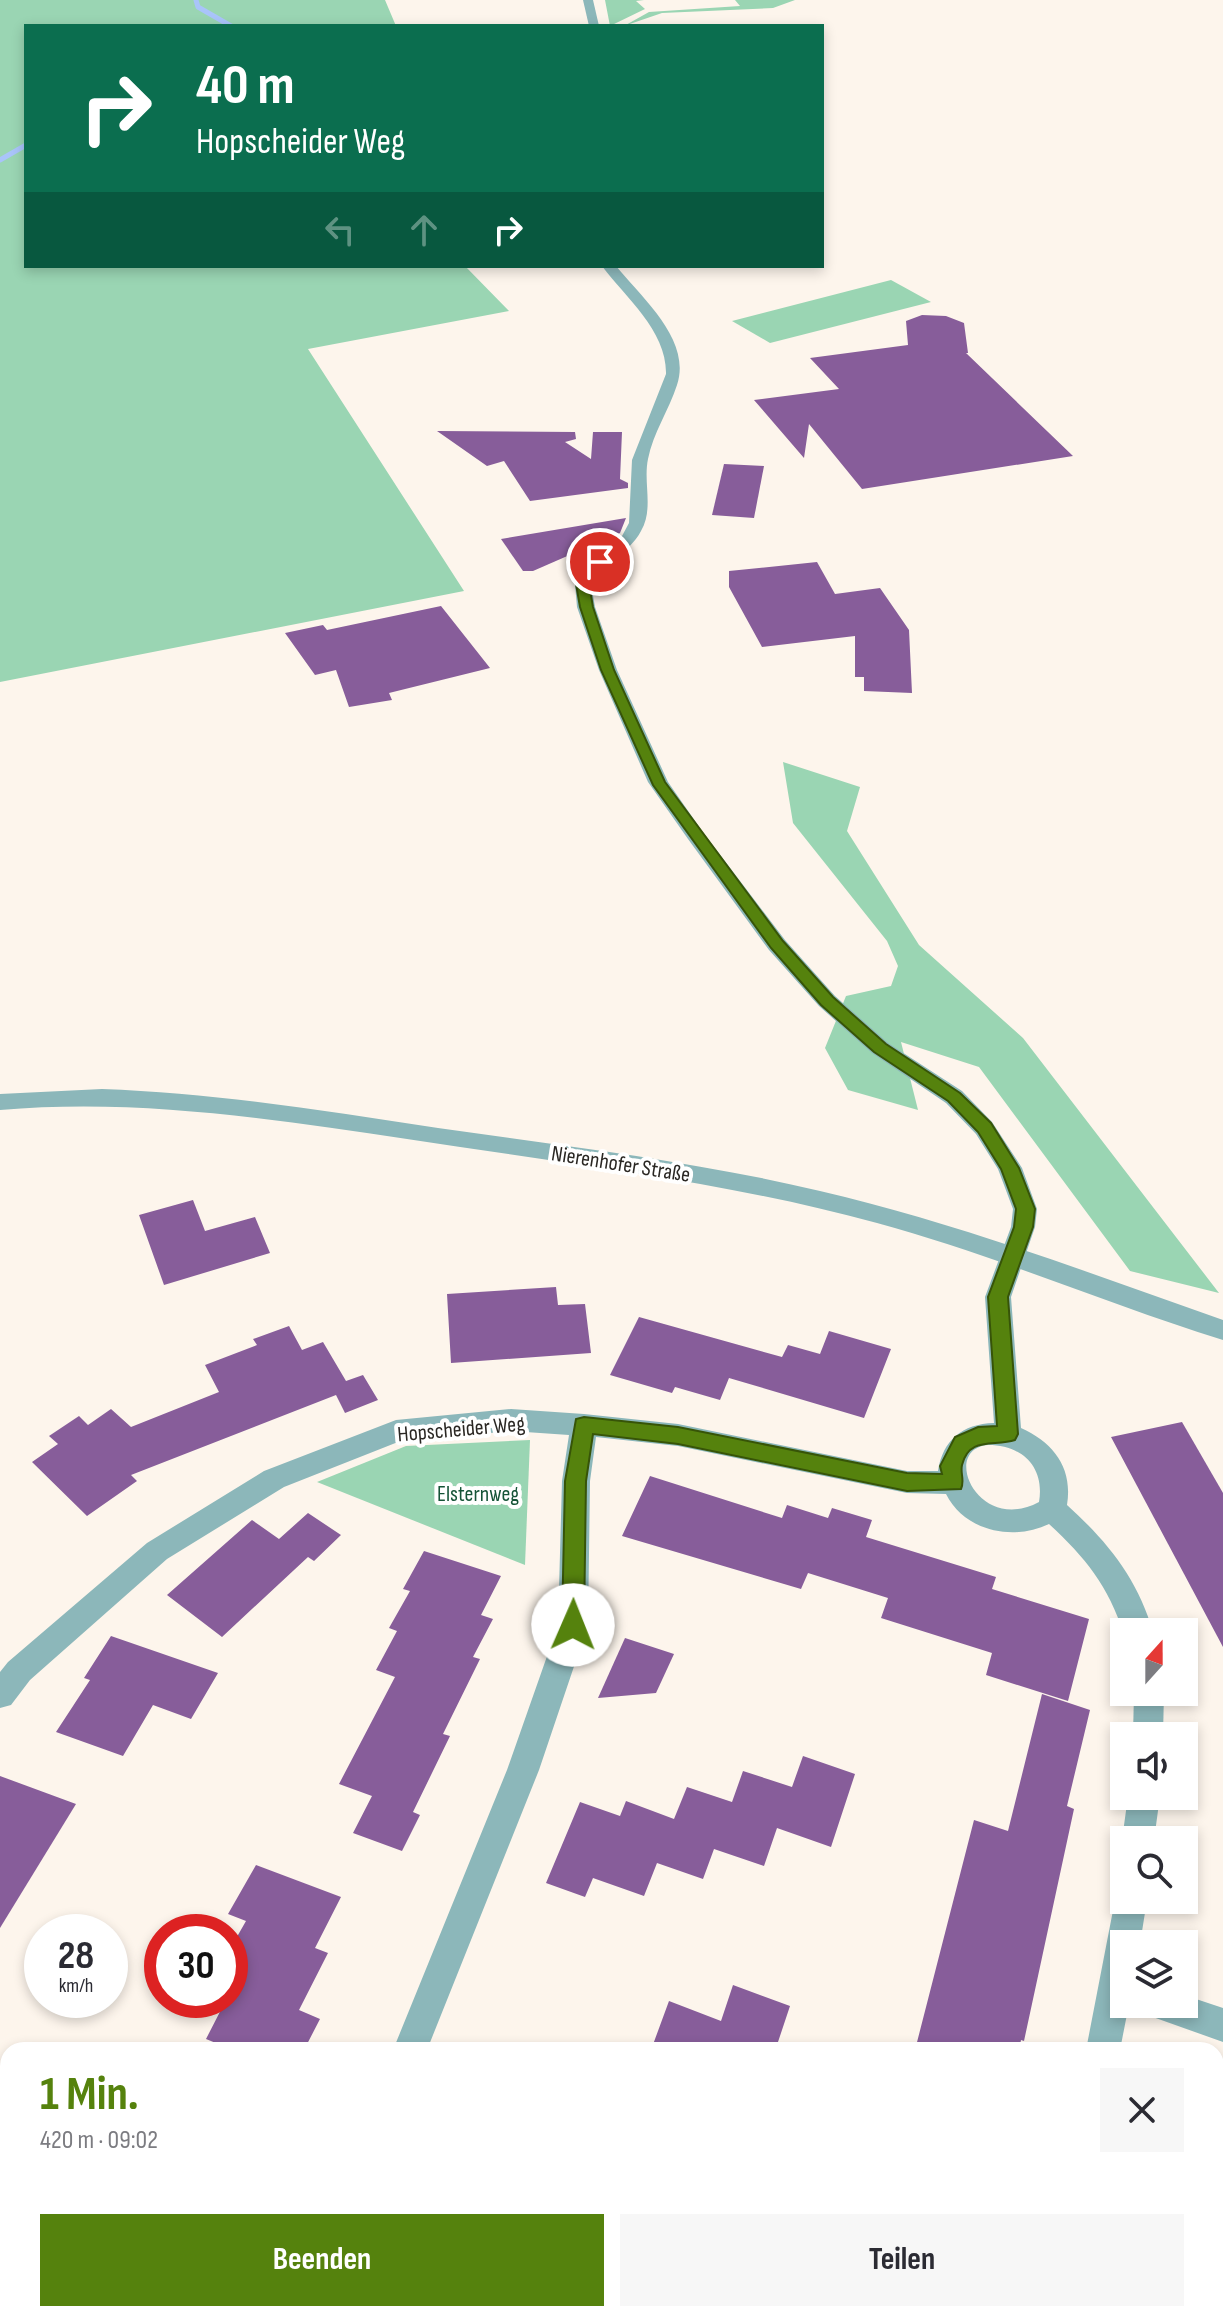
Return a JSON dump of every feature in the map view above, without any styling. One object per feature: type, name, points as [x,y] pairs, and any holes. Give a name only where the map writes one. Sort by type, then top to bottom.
[{"type":"street","points":[[588,0],[594,24]]},
{"type":"street","points":[[611,268],[667,343],[674,369],[646,437],[639,464],[638,524],[630,537],[600,562],[583,584],[586,607],[608,670],[658,782],[777,945],[827,1001],[880,1048],[954,1097],[984,1128],[1010,1168],[1025,1209],[1014,1256],[998,1297],[1008,1434]]},
{"type":"street","name":"Nierenhofer Straße","points":[[0,1102],[68,1095],[137,1097],[274,1111],[715,1178],[876,1214],[1014,1256],[1223,1330]]},
{"type":"street","name":"Hopscheider Weg","points":[[0,1695],[19,1671],[157,1551],[274,1479],[396,1431],[511,1420],[584,1425],[678,1435],[907,1482],[953,1483]]},
{"type":"street","points":[[413,2042],[523,1770],[573,1625],[576,1481],[584,1425]]},
{"type":"street","points":[[1008,1434],[1030,1444],[1051,1466],[1057,1489],[1052,1509],[1020,1523],[993,1520],[969,1505],[953,1483],[951,1466],[962,1443],[978,1435],[1008,1434]]},
{"type":"street","points":[[1052,1509],[1109,1567],[1135,1618]]},
{"type":"street","points":[[1198,2016],[1223,2025]]},
{"type":"street","points":[[1105,2042],[1112,2018]]},
{"type":"green space","points":[[0,0],[385,0],[395,24],[24,24],[24,268],[467,268],[509,311],[308,349],[464,591],[0,682]]},
{"type":"green space","points":[[605,0],[644,0],[636,1],[645,9],[610,24]]},
{"type":"green space","points":[[735,0],[795,0],[773,8],[662,13],[628,24],[649,12],[740,6]]},
{"type":"green space","points":[[891,280],[931,302],[770,343],[732,321]]},
{"type":"green space","points":[[783,762],[860,787],[847,831],[919,945],[1023,1038],[1219,1293],[1130,1271],[979,1067],[901,1042],[918,1110],[848,1090],[825,1048],[846,996],[891,986],[898,966],[887,941],[793,823]]},
{"type":"green space","name":"Elsternweg","points":[[530,1440],[525,1565],[317,1482],[406,1446]]},
{"type":"building","points":[[922,315],[946,316],[964,323],[966,353],[1073,456],[862,489],[809,424],[804,458],[754,400],[839,389],[810,358],[908,345],[906,321]]},
{"type":"building","points":[[437,431],[575,432],[576,439],[565,442],[591,459],[593,432],[622,432],[620,479],[628,483],[628,488],[530,501],[504,461],[487,466]]},
{"type":"building","points":[[724,464],[764,466],[754,518],[712,515]]},
{"type":"building","points":[[626,518],[620,533],[533,571],[523,571],[501,539]]},
{"type":"building","points":[[817,562],[835,594],[880,588],[909,630],[912,693],[864,691],[864,677],[855,677],[855,636],[762,647],[729,587],[729,571]]},
{"type":"building","points":[[441,606],[490,668],[389,693],[392,700],[349,707],[336,670],[315,675],[285,633],[323,625],[327,630]]},
{"type":"building","points":[[193,1200],[205,1231],[255,1217],[270,1253],[164,1285],[139,1215]]},
{"type":"building","points":[[556,1287],[558,1305],[585,1304],[591,1353],[451,1363],[447,1294]]},
{"type":"building","points":[[639,1317],[782,1357],[788,1345],[820,1354],[829,1331],[891,1349],[864,1418],[729,1378],[720,1400],[675,1387],[672,1393],[610,1375]]},
{"type":"building","points":[[289,1326],[302,1350],[323,1342],[346,1381],[363,1375],[378,1400],[345,1413],[336,1395],[131,1475],[137,1481],[87,1516],[32,1462],[58,1444],[49,1436],[79,1416],[88,1425],[111,1409],[131,1427],[219,1392],[205,1365],[257,1345],[253,1339]]},
{"type":"building","points":[[1182,1422],[1223,1493],[1223,1647],[1111,1437]]},
{"type":"building","points":[[650,1476],[782,1518],[787,1505],[828,1518],[832,1508],[872,1520],[866,1537],[996,1577],[992,1589],[1089,1619],[1068,1701],[986,1675],[992,1653],[881,1618],[888,1598],[808,1573],[801,1589],[622,1536]]},
{"type":"building","points":[[308,1513],[341,1535],[314,1561],[308,1557],[222,1637],[167,1595],[252,1520],[279,1539]]},
{"type":"building","points":[[424,1551],[501,1576],[481,1615],[493,1619],[473,1657],[480,1659],[443,1734],[450,1736],[413,1812],[420,1815],[402,1851],[353,1833],[372,1796],[339,1784],[395,1677],[376,1670],[397,1631],[389,1628],[410,1591],[403,1589]]},
{"type":"building","points":[[111,1636],[218,1673],[191,1719],[153,1705],[123,1756],[56,1732],[90,1680],[84,1678]]},
{"type":"building","points":[[625,1638],[674,1654],[656,1693],[598,1698]]},
{"type":"building","points":[[1042,1694],[1090,1710],[1067,1806],[1074,1809],[1024,2041],[917,2042],[974,1820],[1008,1831]]},
{"type":"building","points":[[803,1756],[855,1774],[831,1847],[777,1828],[764,1866],[714,1849],[703,1879],[657,1863],[644,1896],[593,1878],[585,1897],[546,1883],[580,1802],[620,1816],[626,1801],[674,1819],[687,1787],[732,1802],[743,1771],[792,1787]]},
{"type":"building","points":[[0,1776],[76,1804],[0,1928]]},
{"type":"building","points":[[256,1865],[341,1897],[315,1948],[328,1953],[299,2010],[320,2019],[308,2042],[213,2042],[206,2039],[217,2018],[248,2018],[248,1914],[228,1914]]},
{"type":"building","points":[[733,1985],[790,2006],[778,2042],[654,2042],[669,2001],[721,2021]]},
{"type":"waterway","points":[[196,0],[198,7],[228,24]]},
{"type":"waterway","points":[[0,160],[24,146]]},
{"type":"route","points":[[573,1625],[576,1481],[584,1425],[678,1435],[907,1482],[953,1483],[951,1466],[962,1443],[978,1435],[1008,1434],[998,1297],[1023,1227],[1025,1209],[1010,1168],[984,1128],[954,1097],[880,1048],[827,1001],[777,945],[658,782],[608,670],[582,592],[586,576],[600,562]]}]
